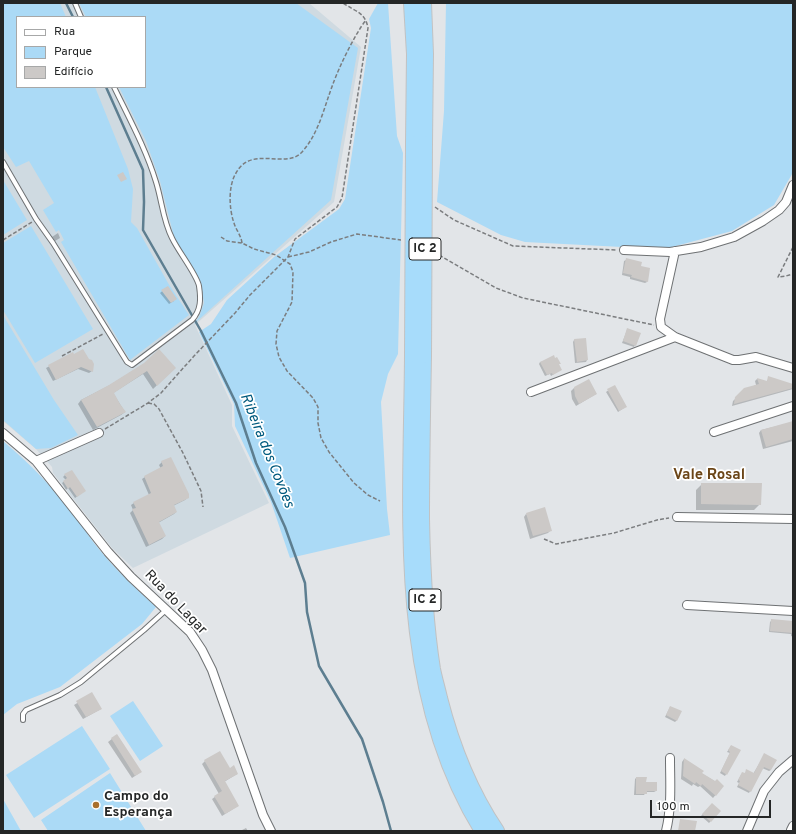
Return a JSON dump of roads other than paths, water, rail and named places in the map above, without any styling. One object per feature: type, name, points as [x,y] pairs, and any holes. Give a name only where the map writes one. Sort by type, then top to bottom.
[{"type":"highway","name":"IC 2","points":[[411,3],[419,143],[418,355],[422,460],[423,568],[427,622],[433,670],[445,717],[472,788],[496,831]]},
{"type":"highway","name":"IC 2","points":[[419,143],[426,54],[424,3]]},
{"type":"highway","name":"IC 2","points":[[418,355],[410,462],[411,572],[422,674],[434,721],[448,760],[482,831]]},
{"type":"street","points":[[624,250],[675,252],[721,242],[734,237],[762,222],[783,206],[793,185]]},
{"type":"street","points":[[675,252],[660,319],[661,327],[675,337],[733,360],[756,357],[793,368]]},
{"type":"street","points":[[531,392],[675,337]]},
{"type":"street","points":[[714,432],[793,406]]},
{"type":"street","name":"Rua do Lagar","points":[[3,433],[36,461],[108,552],[131,577],[190,632],[202,650],[212,670],[263,814],[271,831]]},
{"type":"street","points":[[36,461],[99,433]]},
{"type":"street","points":[[677,517],[793,519]]},
{"type":"street","points":[[687,605],[793,611]]},
{"type":"street","points":[[666,831],[669,819],[670,804],[670,758]]},
{"type":"street","points":[[747,831],[764,791],[779,772],[793,760]]},
{"type":"street","points":[[792,831],[790,830],[793,826]]},
{"type":"lane","points":[[75,3],[81,16]]},
{"type":"lane","points":[[3,162],[36,219],[53,243],[126,362],[132,365],[192,320],[197,315],[201,303],[198,284],[172,238],[149,163],[114,88]]},
{"type":"lane","points":[[23,720],[23,714],[26,710],[60,695],[81,682],[167,609]]},
{"type":"waterway","name":"Ribeira dos Covões","points":[[66,3],[72,16]]},
{"type":"waterway","name":"Ribeira dos Covões","points":[[106,88],[143,170],[143,230],[201,331],[236,403],[256,463],[285,527],[305,583],[307,612],[319,666],[362,739],[391,831]]},
{"type":"place","name":"Campo do Esperança","points":[[96,805]]},
{"type":"district","name":"Vale Rosal","points":[[709,476]]}]
